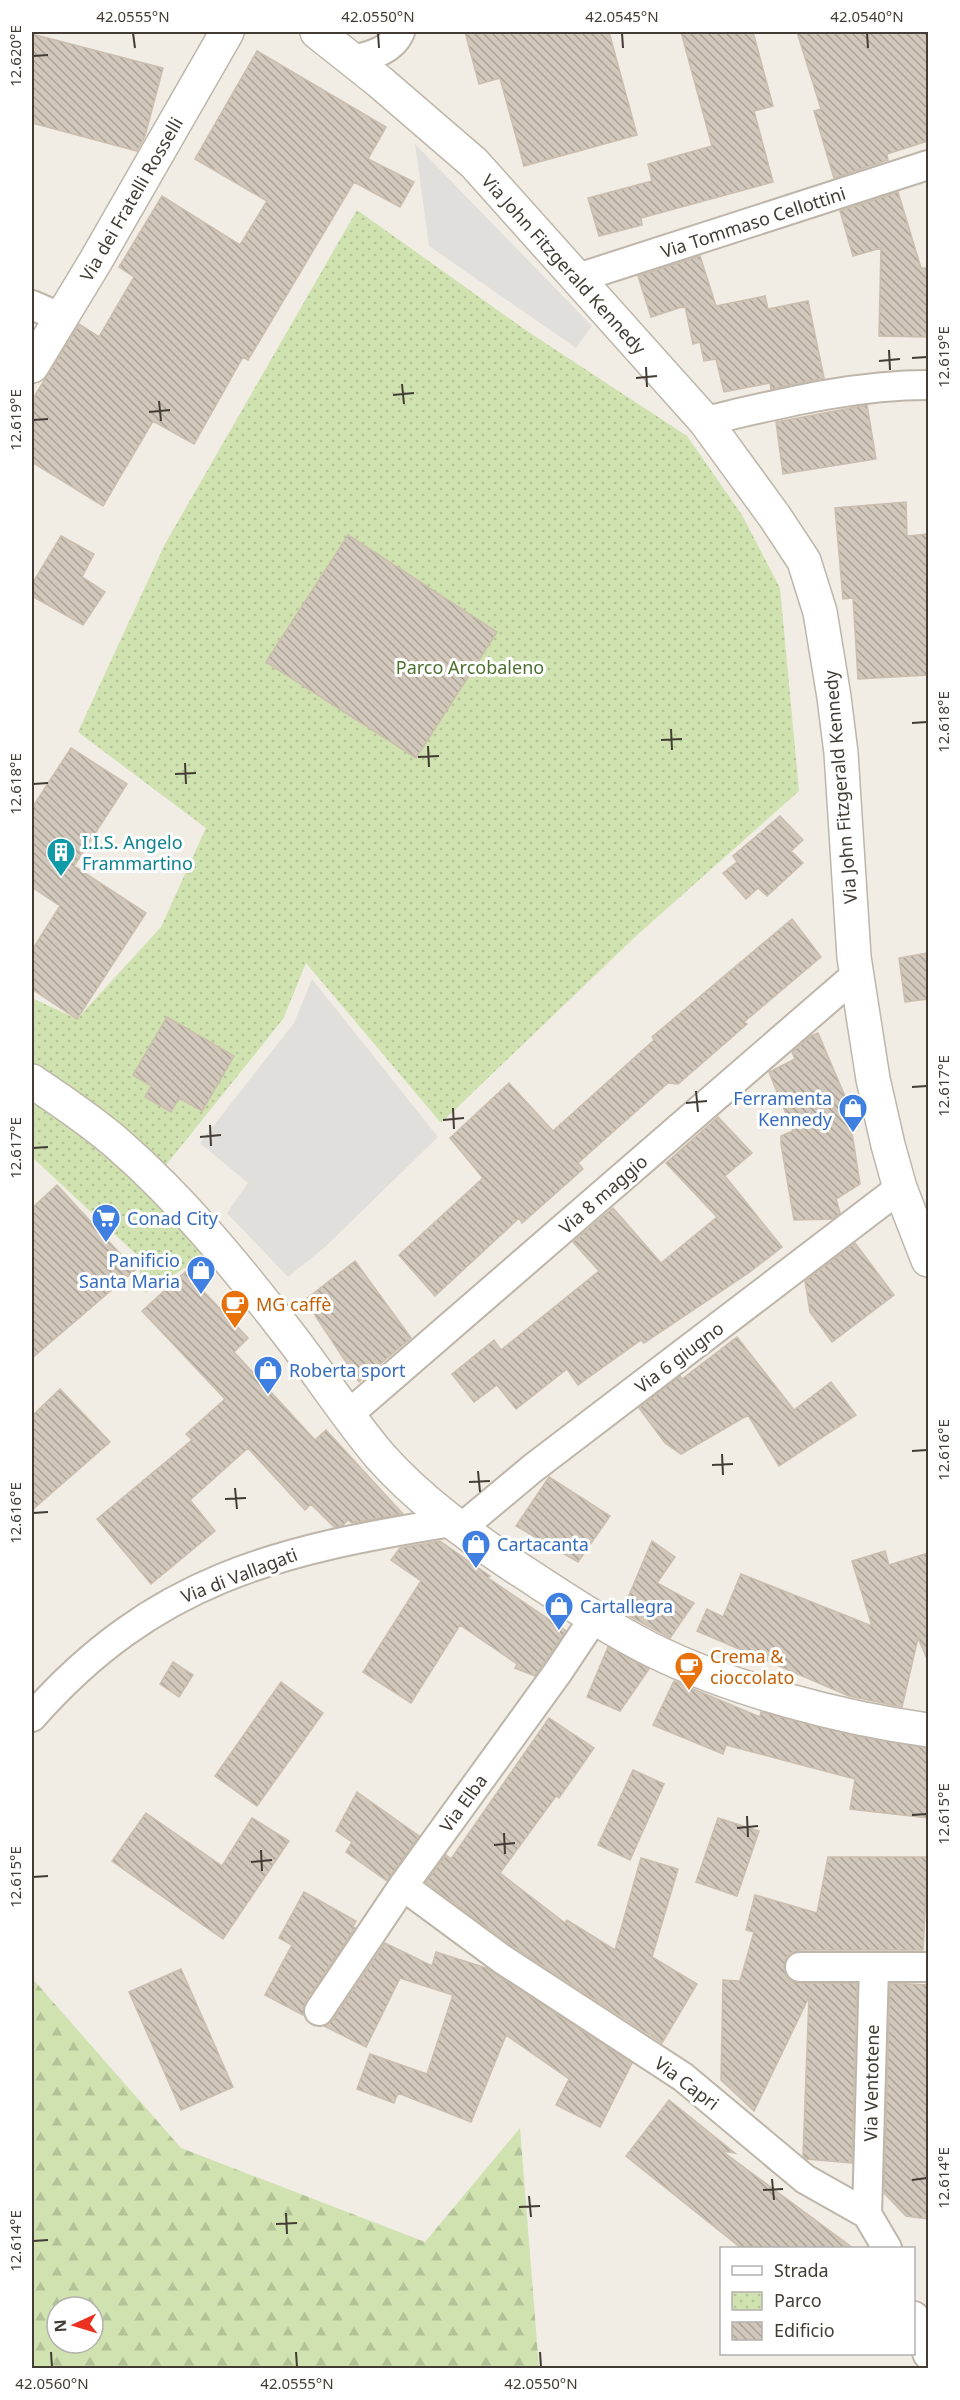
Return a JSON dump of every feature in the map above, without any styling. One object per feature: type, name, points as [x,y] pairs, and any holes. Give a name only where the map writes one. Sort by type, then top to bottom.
[{"type":"street","name":"Via dei Fratelli Rosselli","points":[[32,366],[227,32]]},
{"type":"street","name":"Via John Fitzgerald Kennedy","points":[[317,32],[354,60],[474,163],[705,421],[797,549],[816,594],[838,724],[848,892],[857,974],[873,1079],[900,1188],[928,1260]]},
{"type":"street","points":[[354,60],[381,52],[395,40],[400,32]]},
{"type":"street","name":"Via Tommaso Cellottini","points":[[578,278],[928,165]]},
{"type":"street","points":[[32,305],[62,318]]},
{"type":"street","points":[[705,421],[866,387],[928,385]]},
{"type":"street","name":"Via 8 maggio","points":[[349,1414],[857,974]]},
{"type":"street","points":[[32,1081],[117,1143],[204,1231],[287,1331],[395,1471],[456,1526],[594,1618],[657,1652],[728,1680],[829,1710],[928,1730]]},
{"type":"street","name":"Via 6 giugno","points":[[456,1526],[900,1188]]},
{"type":"street","name":"Via di Vallagati","points":[[32,1717],[50,1696],[103,1647],[151,1613],[197,1588],[251,1566],[367,1535],[456,1526]]},
{"type":"street","name":"Via Elba","points":[[319,2011],[403,1886],[553,1679],[594,1618]]},
{"type":"street","name":"Via Capri","points":[[403,1886],[502,1959],[683,2077],[805,2179],[867,2214]]},
{"type":"street","points":[[800,1967],[928,1967]]},
{"type":"street","name":"Via Ventotene","points":[[867,2214],[874,1967]]},
{"type":"street","points":[[867,2214],[886,2247]]},
{"type":"street","points":[[915,2319],[928,2355]]},
{"type":"green space","name":"Parco Arcobaleno","points":[[357,210],[527,331],[687,436],[742,515],[780,588],[799,791],[636,936],[441,1123],[306,963],[283,1019],[162,1170],[32,1070],[32,998],[77,1019],[161,927],[206,828],[78,732],[165,544]]},
{"type":"green space","points":[[32,1098],[120,1158],[208,1253],[145,1293],[136,1254],[32,1157]]},
{"type":"green space","points":[[32,1978],[181,2148],[425,2242],[520,2128],[539,2368],[32,2368]]},
{"type":"shaded area","points":[[415,144],[592,326],[576,348],[429,246]]},
{"type":"shaded area","points":[[312,979],[438,1137],[325,1247],[288,1277],[227,1213],[248,1183],[200,1143],[294,1023]]},
{"type":"building","points":[[465,32],[609,32],[637,135],[524,166],[500,78],[479,84]]},
{"type":"building","points":[[681,32],[753,32],[773,106],[754,111],[773,182],[641,218],[642,225],[599,236],[588,198],[652,181],[648,164],[712,146]]},
{"type":"building","points":[[797,32],[928,32],[928,141],[887,154],[888,160],[834,178],[814,111],[821,109]]},
{"type":"building","points":[[32,34],[163,68],[145,136],[137,151],[32,123]]},
{"type":"building","points":[[257,51],[386,127],[368,159],[414,182],[400,207],[354,182],[248,360],[243,357],[194,444],[153,421],[103,506],[32,462],[32,400],[79,324],[99,337],[134,277],[119,267],[162,196],[240,245],[267,201],[195,159]]},
{"type":"building","points":[[898,192],[921,268],[928,268],[928,337],[879,336],[881,248],[853,256],[840,211]]},
{"type":"building","points":[[700,256],[716,306],[765,296],[768,309],[808,301],[824,378],[771,389],[770,383],[724,392],[716,359],[704,361],[700,342],[693,344],[685,306],[651,317],[638,276]]},
{"type":"building","points":[[867,405],[876,459],[783,474],[776,422]]},
{"type":"building","points":[[906,502],[907,536],[928,534],[928,675],[858,679],[853,598],[843,599],[835,508]]},
{"type":"building","points":[[348,535],[497,632],[416,758],[266,662]]},
{"type":"building","points":[[61,536],[94,554],[82,577],[105,592],[83,625],[32,596],[32,584]]},
{"type":"building","name":"I.I.S. Angelo Frammartino","points":[[71,748],[127,784],[74,866],[146,913],[77,1019],[32,989],[32,950],[60,906],[32,887],[32,808]]},
{"type":"building","points":[[780,816],[803,840],[791,851],[803,863],[767,896],[758,888],[746,899],[723,873],[737,862],[733,856]]},
{"type":"building","points":[[792,919],[821,957],[744,1022],[747,1024],[678,1084],[668,1083],[578,1163],[583,1169],[522,1223],[519,1218],[435,1296],[399,1255],[483,1178],[450,1138],[509,1083],[553,1131],[654,1040],[652,1037]]},
{"type":"building","points":[[928,953],[928,999],[905,1002],[899,958]]},
{"type":"building","points":[[167,1017],[234,1056],[202,1111],[179,1098],[171,1112],[145,1097],[151,1086],[133,1075]]},
{"type":"building","points":[[818,1033],[847,1101],[860,1184],[836,1199],[840,1213],[833,1219],[794,1220],[781,1144],[781,1136],[793,1131],[769,1072],[795,1059],[792,1052]]},
{"type":"building","points":[[718,1117],[752,1153],[725,1176],[782,1247],[747,1274],[644,1343],[641,1340],[578,1385],[567,1369],[516,1409],[497,1385],[474,1402],[452,1374],[494,1340],[501,1350],[599,1271],[573,1242],[613,1208],[661,1263],[717,1217],[666,1163]]},
{"type":"building","points":[[57,1185],[135,1270],[32,1358],[32,1208]]},
{"type":"building","points":[[855,1243],[894,1295],[832,1342],[810,1312],[805,1281]]},
{"type":"building","points":[[355,1261],[411,1338],[359,1382],[305,1300]]},
{"type":"building","points":[[185,1272],[248,1338],[234,1352],[315,1440],[326,1430],[403,1514],[352,1523],[348,1520],[342,1526],[334,1527],[311,1504],[305,1510],[248,1448],[190,1500],[215,1531],[151,1584],[97,1519],[192,1440],[186,1434],[225,1399],[142,1311]]},
{"type":"building","points":[[737,1337],[794,1410],[831,1382],[856,1415],[779,1466],[748,1415],[681,1454],[665,1443],[639,1408],[680,1376],[682,1379]]},
{"type":"building","points":[[60,1389],[110,1442],[32,1510],[32,1416]]},
{"type":"building","points":[[549,1477],[610,1516],[578,1562],[516,1526]]},
{"type":"building","points":[[440,1541],[490,1576],[488,1578],[566,1631],[535,1676],[515,1668],[517,1664],[460,1625],[411,1703],[363,1672],[421,1581],[391,1560],[400,1548]]},
{"type":"building","points":[[652,1541],[675,1557],[657,1583],[694,1603],[670,1638],[622,1612]]},
{"type":"building","points":[[885,1551],[889,1565],[928,1553],[928,1661],[918,1638],[902,1707],[849,1696],[697,1631],[707,1609],[723,1617],[741,1574],[872,1626],[852,1561]]},
{"type":"building","points":[[608,1647],[649,1669],[620,1711],[587,1697]]},
{"type":"building","points":[[173,1662],[193,1675],[179,1697],[160,1684]]},
{"type":"building","points":[[674,1681],[760,1717],[761,1712],[856,1736],[928,1748],[928,1818],[850,1809],[855,1779],[726,1745],[723,1754],[653,1725]]},
{"type":"building","points":[[281,1682],[323,1713],[257,1806],[215,1776]]},
{"type":"building","points":[[549,1718],[594,1748],[559,1798],[556,1796],[500,1873],[565,1923],[567,1920],[615,1950],[641,1858],[678,1869],[652,1957],[697,1984],[662,2043],[511,1945],[426,1882],[446,1855],[451,1859]]},
{"type":"building","points":[[633,1770],[664,1784],[630,1860],[598,1845]]},
{"type":"building","points":[[357,1792],[419,1836],[387,1881],[346,1852],[352,1842],[336,1831]]},
{"type":"building","points":[[146,1813],[222,1866],[252,1818],[289,1841],[223,1939],[112,1861]]},
{"type":"building","points":[[718,1818],[759,1831],[737,1896],[696,1882]]},
{"type":"building","points":[[828,1857],[928,1857],[923,1950],[800,1950],[791,1953],[786,1958],[784,1966],[786,1976],[791,1981],[799,1983],[857,1983],[852,2163],[806,2159],[803,2156],[809,1997],[754,2111],[721,2080],[723,1980],[740,1981],[754,1932],[746,1930],[755,1895],[817,1913]]},
{"type":"building","points":[[304,1892],[356,1921],[353,1927],[355,1928],[305,2002],[303,2015],[265,1995],[292,1945],[279,1938]]},
{"type":"building","points":[[385,1943],[432,1966],[436,1952],[486,1968],[632,2063],[600,2127],[556,2105],[569,2079],[506,2035],[471,2122],[398,2093],[394,2103],[357,2089],[370,2054],[427,2074],[453,1995],[400,1978],[366,2047],[324,2026],[333,2020]]},
{"type":"building","points":[[181,1969],[233,2087],[181,2110],[129,1992]]},
{"type":"building","points":[[890,1983],[928,1985],[928,2219],[906,2216],[884,2193]]},
{"type":"building","points":[[669,2100],[735,2153],[722,2151],[852,2247],[740,2247],[626,2156]]},
{"type":"place","name":"I.I.S. Angelo Frammartino","points":[[61,878]]},
{"type":"place","name":"Ferramenta Kennedy","points":[[853,1134]]},
{"type":"place","name":"Conad City","points":[[106,1244]]},
{"type":"place","name":"Panificio Santa Maria","points":[[201,1296]]},
{"type":"place","name":"MG caffè","points":[[235,1330]]},
{"type":"place","name":"Roberta sport","points":[[268,1396]]},
{"type":"place","name":"Cartacanta","points":[[476,1570]]},
{"type":"place","name":"Cartallegra","points":[[559,1632]]},
{"type":"place","name":"Crema & cioccolato","points":[[689,1692]]}]
